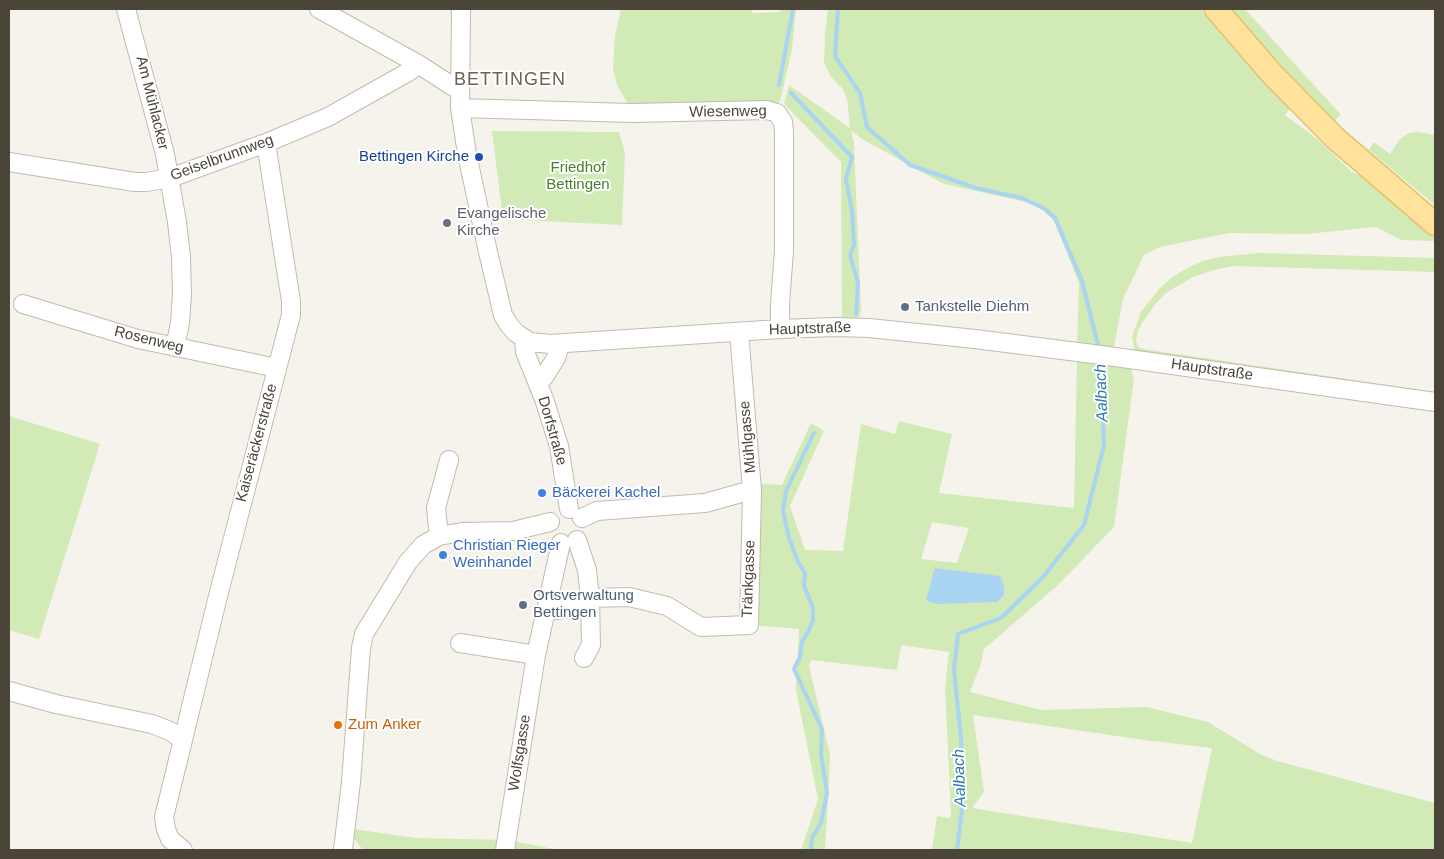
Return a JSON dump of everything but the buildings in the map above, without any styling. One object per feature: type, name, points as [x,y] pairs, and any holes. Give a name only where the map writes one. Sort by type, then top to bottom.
[{"type":"main road","points":[[1216,9],[1272,74],[1335,138],[1435,224]]},
{"type":"street","name":"Am Mühlacker","points":[[126,9],[170,178],[177,222],[182,275],[180,323],[175,347]]},
{"type":"street","points":[[318,9],[418,64],[452,86],[460,88]]},
{"type":"street","points":[[461,9],[460,108],[467,154],[500,305],[508,325],[524,339]]},
{"type":"street","name":"Geiselbrunnweg","points":[[9,162],[135,182],[170,178],[266,143],[328,117],[410,71],[418,64]]},
{"type":"street","name":"Wiesenweg","points":[[460,108],[632,113],[766,110],[777,113],[783,122],[784,132],[784,251],[780,329]]},
{"type":"street","name":"Kaiseräckerstraße","points":[[183,850],[170,839],[164,817],[194,690],[291,308],[266,143]]},
{"type":"street","name":"Rosenweg","points":[[23,304],[138,339],[276,368]]},
{"type":"street","name":"Hauptstraße","points":[[524,339],[538,344],[560,344],[780,329],[848,327],[937,334],[1132,359],[1435,402]]},
{"type":"street","name":"Mühlgasse","points":[[576,513],[705,502],[752,490],[739,332]]},
{"type":"street","name":"Dorfstraße","points":[[524,339],[525,352],[538,383],[558,446],[576,513]]},
{"type":"street","name":"Dorfstraße","points":[[538,383],[556,358],[560,344]]},
{"type":"street","points":[[439,536],[436,508],[449,460]]},
{"type":"street","name":"Tränkgasse","points":[[546,611],[581,607],[590,598],[629,597],[667,606],[701,627],[749,625],[752,490]]},
{"type":"street","points":[[569,542],[583,534],[585,526],[576,513],[560,510],[550,522],[550,531],[554,538],[569,542],[588,570],[591,645],[584,658]]},
{"type":"street","points":[[344,850],[361,648],[364,634],[408,562],[423,545],[439,536],[462,532],[513,531],[550,522]]},
{"type":"street","name":"Wolfsgasse","points":[[505,850],[536,655],[546,611],[569,542]]},
{"type":"street","points":[[460,643],[536,655]]},
{"type":"street","points":[[9,690],[56,704],[152,724],[170,731],[183,740]]},
{"type":"green space","points":[[621,9],[752,9],[752,13],[780,12],[781,9],[796,9],[792,49],[781,98],[777,106],[629,106],[617,85],[613,68],[615,35]]},
{"type":"green space","points":[[828,9],[1207,9],[1292,106],[1285,115],[1317,139],[1352,172],[1373,182],[1435,233],[1435,241],[1401,240],[1376,227],[1306,234],[1229,233],[1160,247],[1144,255],[1123,299],[1113,352],[1077,346],[1079,283],[1054,221],[1041,208],[1026,202],[944,184],[862,139],[851,130],[854,144],[861,310],[859,318],[842,318],[841,162],[784,104],[789,85],[850,128],[847,99],[842,88],[831,77],[824,63]]},
{"type":"green space","points":[[1226,9],[1245,9],[1341,115],[1331,124]]},
{"type":"green space","name":"Friedhof Bettingen","points":[[492,131],[619,132],[625,153],[622,225],[503,219]]},
{"type":"green space","points":[[1418,132],[1435,135],[1435,205],[1369,150],[1374,142],[1390,154],[1400,139],[1409,133]]},
{"type":"green space","points":[[1259,253],[1435,258],[1435,272],[1233,266],[1214,270],[1193,277],[1166,293],[1157,302],[1138,331],[1136,341],[1138,347],[1435,392],[1435,396],[1135,352],[1132,337],[1141,312],[1160,288],[1174,276],[1203,261],[1219,257]]},
{"type":"green space","points":[[1077,357],[1128,365],[1134,378],[1114,527],[1058,585],[984,649],[981,664],[970,692],[1041,710],[1146,707],[1208,722],[1260,754],[1277,761],[1435,803],[1435,850],[932,850],[937,816],[950,818],[951,814],[945,688],[949,652],[901,645],[897,670],[811,660],[809,666],[830,755],[829,783],[825,850],[801,850],[818,799],[796,690],[799,629],[749,625],[752,483],[782,485],[811,423],[824,431],[790,506],[805,550],[843,551],[861,424],[895,434],[899,421],[952,434],[939,493],[1074,508]],"holes":[[[932,522],[969,528],[957,563],[921,559]],[[973,715],[1212,748],[1192,843],[972,808],[984,792]]]},
{"type":"green space","points":[[9,416],[100,444],[39,639],[9,630]]},
{"type":"green space","points":[[346,828],[415,838],[507,840],[559,850],[363,850]]},
{"type":"water","points":[[935,568],[1000,576],[1004,585],[1004,595],[997,602],[936,604],[926,600]]},
{"type":"waterway","points":[[779,85],[793,9]]},
{"type":"waterway","name":"Aalbach","points":[[838,9],[835,56],[860,93],[867,127],[910,165],[976,188],[1022,198],[1045,209],[1055,218],[1082,281],[1099,349]]},
{"type":"waterway","points":[[791,93],[852,157],[846,179],[852,211],[854,245],[850,255],[858,283],[856,314]]},
{"type":"waterway","name":"Aalbach","points":[[957,850],[963,802],[961,739],[954,669],[958,634],[1001,618],[1043,577],[1084,525],[1104,445],[1101,360]]},
{"type":"waterway","points":[[811,850],[812,838],[821,823],[827,793],[821,755],[822,729],[794,669],[800,657],[802,642],[813,620],[813,608],[804,586],[805,573],[798,562],[789,538],[783,511],[786,491],[814,433]]},
{"type":"place","name":"Bettingen Kirche","points":[[479,157]]},
{"type":"place","name":"Evangelische Kirche","points":[[447,223]]},
{"type":"place","name":"Tankstelle Diehm","points":[[905,307]]},
{"type":"place","name":"Bäckerei Kachel","points":[[542,493]]},
{"type":"place","name":"Christian Rieger Weinhandel","points":[[443,555]]},
{"type":"place","name":"Ortsverwaltung Bettingen","points":[[523,605]]},
{"type":"place","name":"Zum Anker","points":[[338,725]]},
{"type":"district","name":"BETTINGEN","points":[[510,80]]}]
